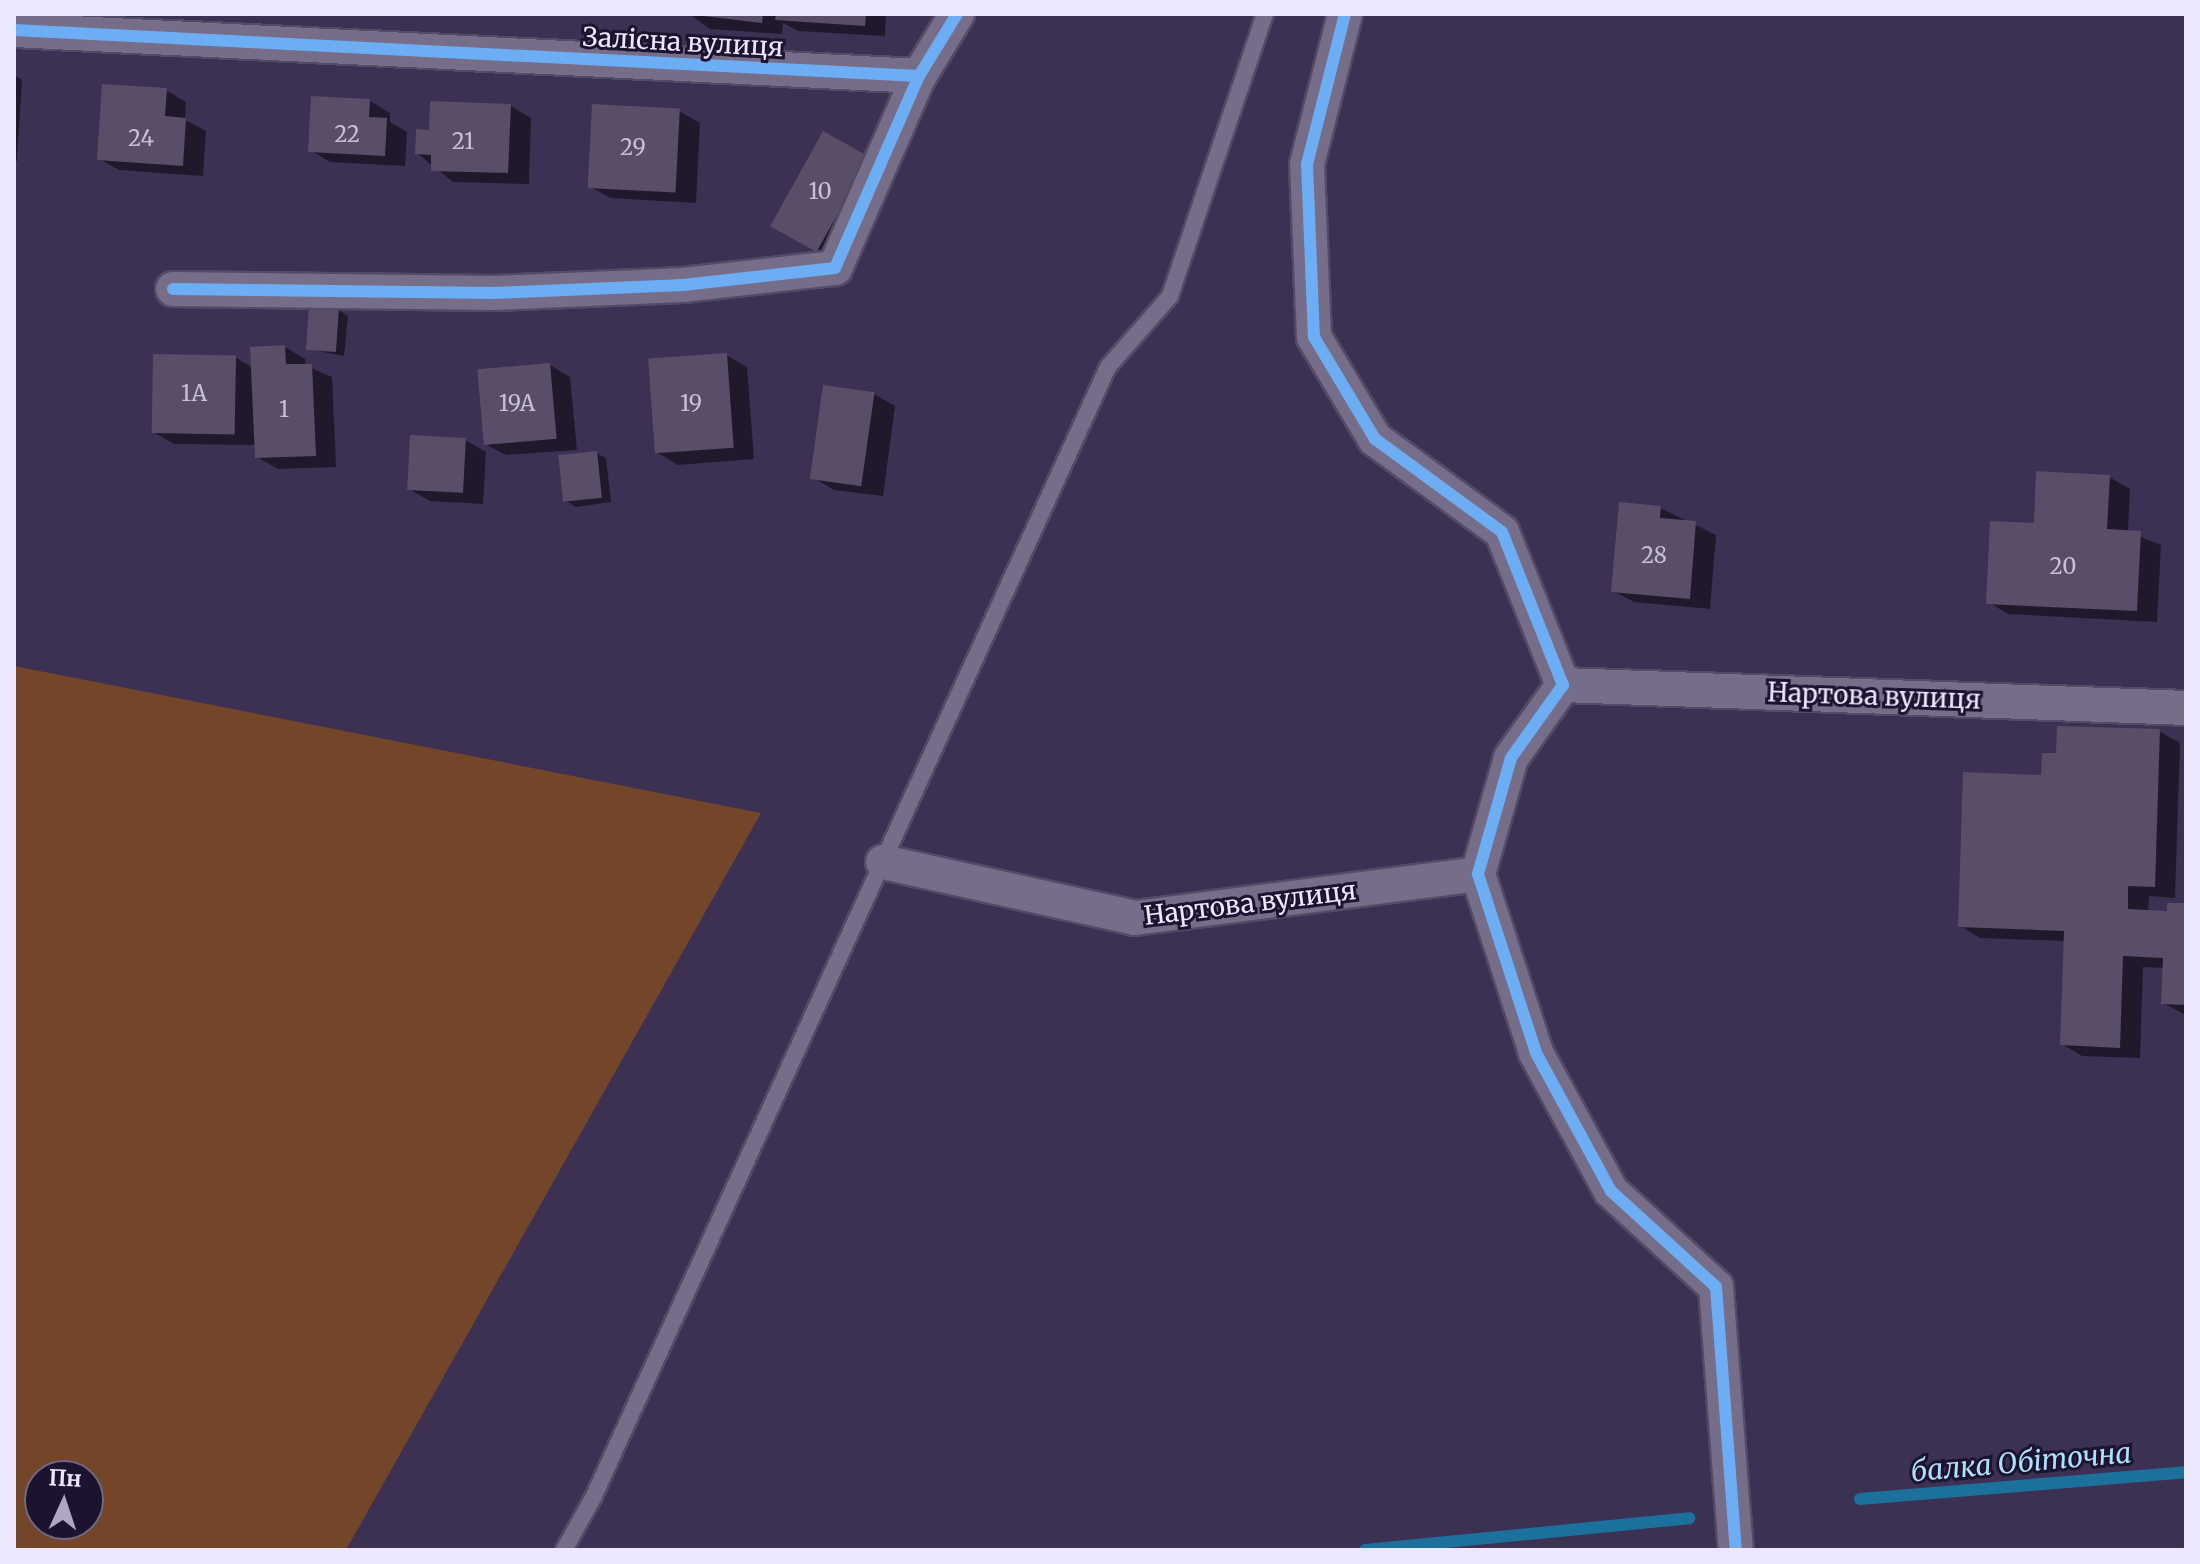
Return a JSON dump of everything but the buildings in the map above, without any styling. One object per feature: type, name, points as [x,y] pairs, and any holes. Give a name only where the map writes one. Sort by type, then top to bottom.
[{"type":"street","points":[[173,289],[494,293],[683,285],[835,268],[919,76],[957,14]]},
{"type":"street","points":[[1345,14],[1307,164],[1314,337],[1375,439],[1502,532],[1563,685],[1511,758],[1478,874],[1536,1053],[1611,1191],[1716,1287],[1736,1550]]},
{"type":"street","name":"Залісна вулиця","points":[[14,30],[919,76]]},
{"type":"street","name":"Нартова вулиця","points":[[1563,685],[2186,708]]},
{"type":"street","name":"Нартова вулиця","points":[[883,862],[1135,918],[1478,874]]},
{"type":"lane","points":[[564,1550],[593,1498],[1108,367],[1170,296],[1265,14]]},
{"type":"shaded area","points":[[14,666],[761,813],[346,1550],[14,1550]]},
{"type":"waterway","name":"балка Обіточна","points":[[1860,1499],[2186,1472]]},
{"type":"waterway","name":"балка Обіточна","points":[[1365,1550],[1689,1518]]},
{"type":"cycle path","points":[[173,289],[494,293],[683,285],[835,268],[919,76],[957,14]]},
{"type":"cycle path","points":[[1345,14],[1307,164],[1314,337],[1375,439],[1502,532],[1563,685],[1511,758],[1478,874],[1536,1053],[1611,1191],[1716,1287],[1736,1550]]},
{"type":"cycle path","points":[[14,30],[919,76]]}]
